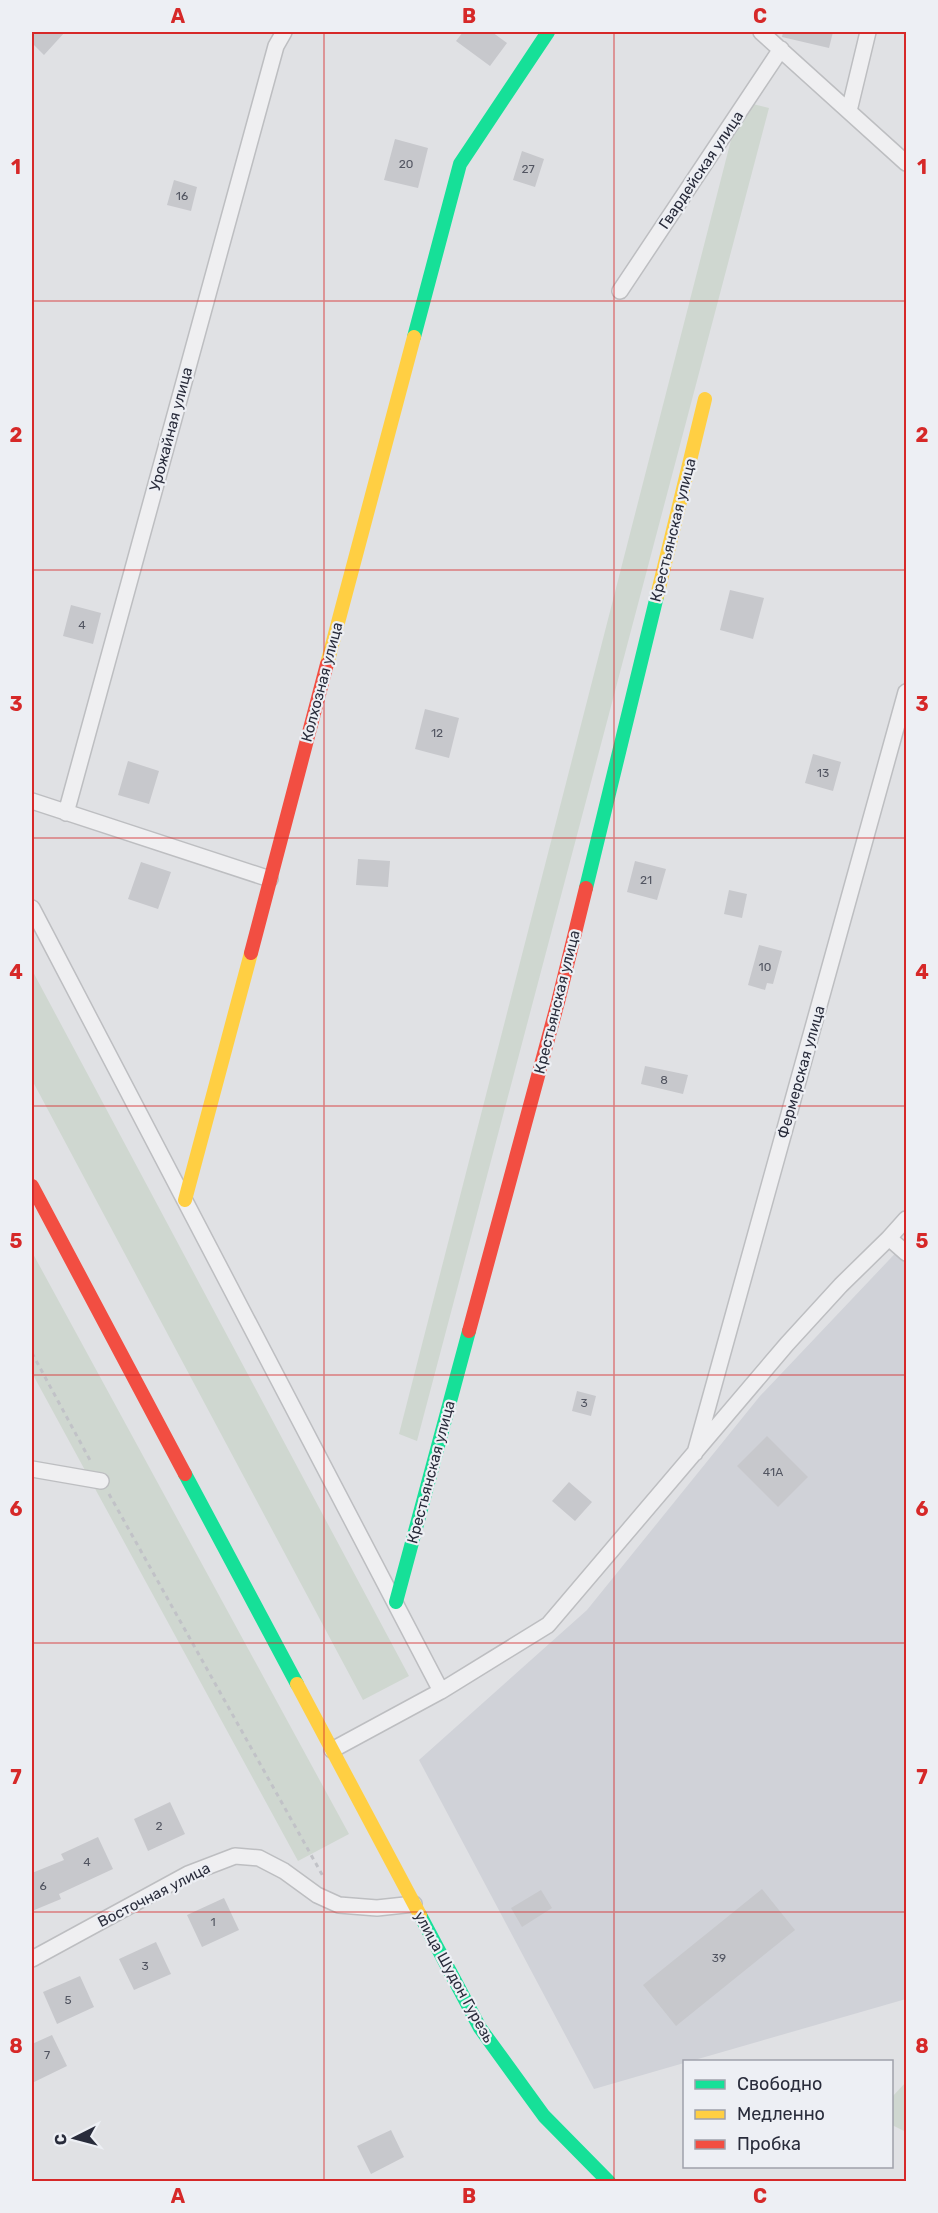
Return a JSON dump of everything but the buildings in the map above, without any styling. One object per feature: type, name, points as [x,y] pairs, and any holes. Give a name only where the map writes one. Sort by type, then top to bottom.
[{"type":"street","name":"Урожайная улица","points":[[66,813],[276,46],[284,32]]},
{"type":"street","name":"Колхозная улица","points":[[185,1200],[460,164],[548,32]]},
{"type":"street","points":[[761,32],[906,163]]},
{"type":"street","points":[[849,111],[868,32]]},
{"type":"street","name":"Гвардейская улица","points":[[620,291],[781,49]]},
{"type":"street","name":"Крестьянская улица","points":[[396,1602],[558,1002],[705,399]]},
{"type":"street","name":"Фермерская улица","points":[[695,1453],[906,692]]},
{"type":"street","points":[[32,801],[270,879]]},
{"type":"street","points":[[32,908],[441,1691]]},
{"type":"street","name":"улица Шудон Гурезь","points":[[32,1186],[480,2028],[544,2116],[609,2181]]},
{"type":"street","points":[[332,1750],[441,1691],[548,1625],[787,1344],[906,1219]]},
{"type":"street","points":[[889,1238],[906,1253]]},
{"type":"street","points":[[32,1468],[101,1480]]},
{"type":"street","name":"Восточная улица","points":[[32,1959],[188,1874],[235,1857],[259,1858],[284,1871],[317,1895],[339,1905],[377,1908],[414,1905]]},
{"type":"path","points":[[32,1353],[339,1905]]},
{"type":"shaded area","points":[[741,101],[769,108],[417,1441],[399,1434]]},
{"type":"shaded area","points":[[32,970],[409,1676],[363,1700],[32,1080]]},
{"type":"shaded area","points":[[906,1242],[906,1999],[694,2060],[683,2060],[683,2063],[594,2089],[419,1760],[587,1610],[760,1396]]},
{"type":"shaded area","points":[[32,1252],[349,1834],[298,1861],[32,1373]]},
{"type":"shaded area","points":[[906,2082],[906,2132],[893,2126],[893,2096]]},
{"type":"traffic: fast","points":[[414,337],[460,164],[548,32]]},
{"type":"traffic: fast","points":[[586,888],[657,596]]},
{"type":"traffic: fast","points":[[396,1602],[469,1331]]},
{"type":"traffic: fast","points":[[185,1474],[297,1684]]},
{"type":"traffic: fast","points":[[420,1915],[480,2028],[544,2116],[609,2182]]},
{"type":"traffic: slow","points":[[327,664],[414,337]]},
{"type":"traffic: slow","points":[[657,596],[705,399]]},
{"type":"traffic: slow","points":[[185,1200],[251,953]]},
{"type":"traffic: slow","points":[[297,1684],[420,1915]]},
{"type":"traffic: jam","points":[[251,953],[327,664]]},
{"type":"traffic: jam","points":[[469,1331],[558,1002],[586,888]]},
{"type":"traffic: jam","points":[[32,1186],[185,1474]]}]
